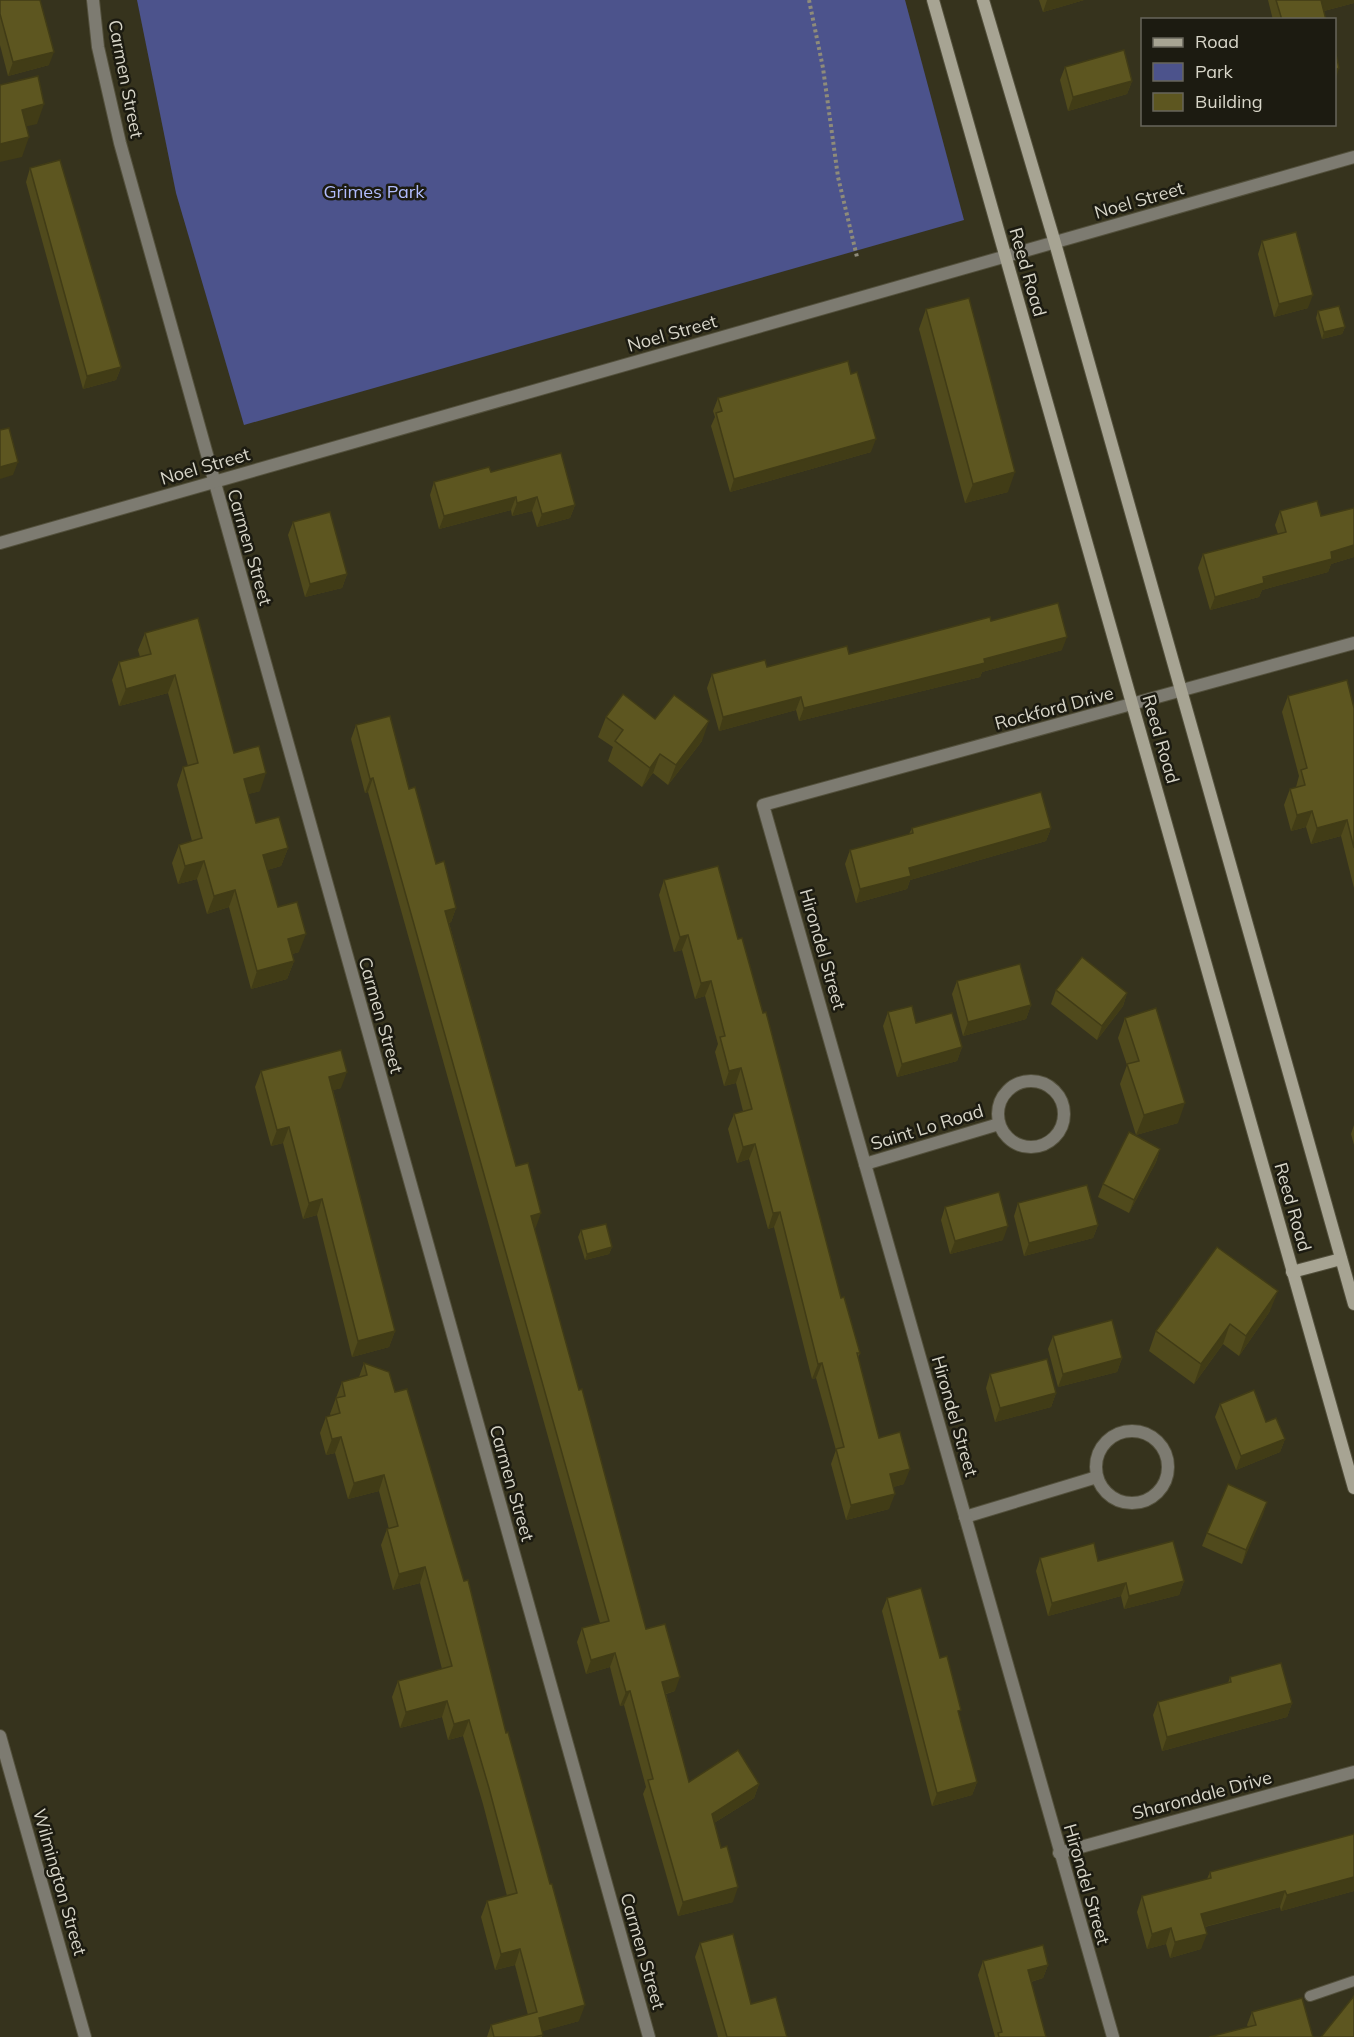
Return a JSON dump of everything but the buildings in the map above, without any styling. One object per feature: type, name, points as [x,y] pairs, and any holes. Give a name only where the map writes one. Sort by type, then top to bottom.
[{"type":"street","name":"Carmen Street","points":[[93,0],[98,47],[120,143],[649,2037]]},
{"type":"street","name":"Reed Road","points":[[933,0],[1354,1488]]},
{"type":"street","name":"Reed Road","points":[[983,0],[1055,243],[1354,1304]]},
{"type":"street","name":"Noel Street","points":[[0,543],[1354,157]]},
{"type":"street","name":"Rockford Drive","points":[[763,805],[1354,643]]},
{"type":"street","name":"Hirondel Street","points":[[763,805],[1113,2037]]},
{"type":"street","name":"Saint Lo Road","points":[[1035,1081],[1047,1085],[1057,1093],[1063,1105],[1064,1118],[1060,1131],[1052,1140],[1041,1146],[1028,1147],[1015,1143],[999,1124],[998,1111],[1002,1098],[1010,1088],[1022,1082],[1035,1081]]},
{"type":"street","name":"Saint Lo Road","points":[[865,1164],[999,1124]]},
{"type":"street","points":[[1292,1272],[1341,1259]]},
{"type":"street","points":[[1136,1430],[1150,1435],[1161,1444],[1167,1457],[1168,1471],[1164,1485],[1155,1496],[1142,1503],[1127,1504],[1114,1499],[1103,1490],[1097,1477],[1096,1462],[1100,1449],[1109,1438],[1122,1432],[1136,1430]]},
{"type":"street","points":[[965,1516],[1097,1477]]},
{"type":"street","name":"Wilmington Street","points":[[0,1736],[85,2037]]},
{"type":"street","name":"Sharondale Drive","points":[[1059,1853],[1354,1772]]},
{"type":"lane","points":[[1310,1996],[1354,1981]]},
{"type":"path","points":[[809,0],[823,68],[837,177],[857,257]]},
{"type":"green space","name":"Grimes Park","points":[[137,0],[905,0],[964,220],[244,425],[176,193]]}]
